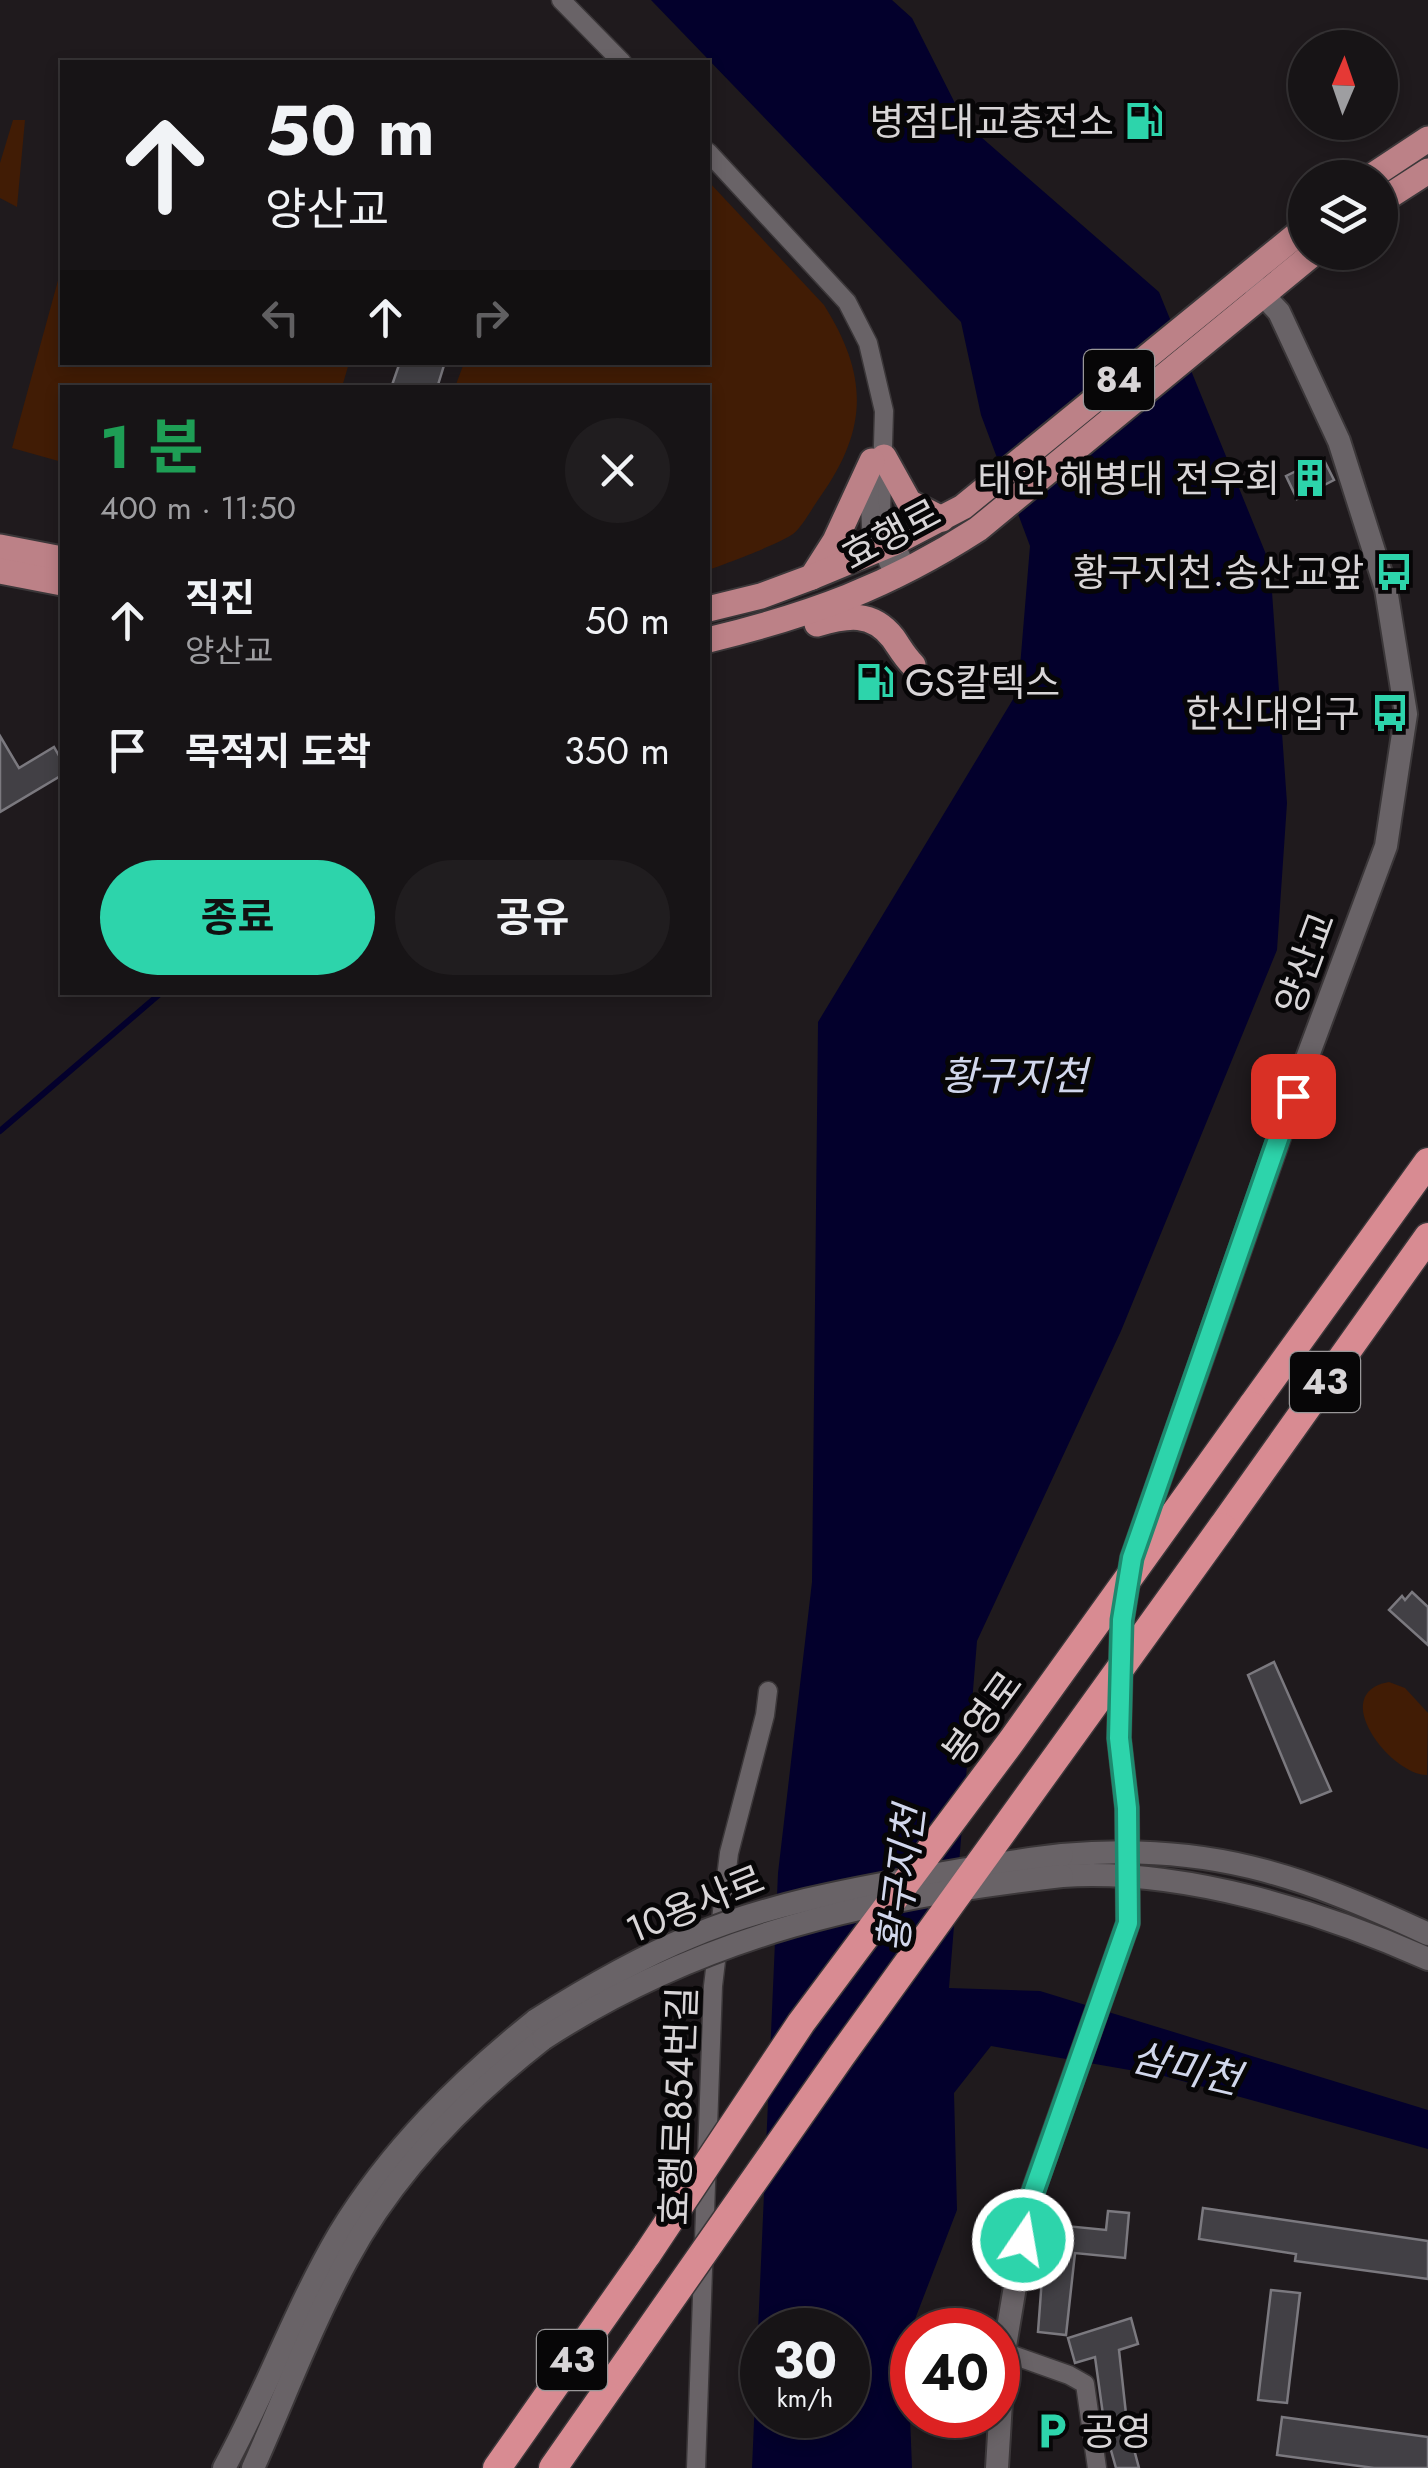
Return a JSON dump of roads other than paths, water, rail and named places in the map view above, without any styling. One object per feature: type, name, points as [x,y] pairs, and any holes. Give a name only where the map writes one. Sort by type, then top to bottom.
[{"type":"highway","name":"봉영로","points":[[497,2468],[801,2024],[1013,1739],[1428,1162]]},
{"type":"highway","name":"43","points":[[553,2468],[841,2056],[1428,1236]]},
{"type":"main road","points":[[1396,160],[1428,139]]},
{"type":"main road","points":[[1398,190],[1428,171]]},
{"type":"main road","name":"효행로","points":[[720,637],[788,620],[902,576],[978,529],[1223,330],[1288,248]]},
{"type":"main road","name":"효행로","points":[[710,608],[804,580],[952,514],[1206,309],[1288,267]]},
{"type":"main road","points":[[880,451],[909,502],[952,514]]},
{"type":"main road","points":[[720,637],[748,617],[803,598],[804,580],[835,540],[880,451]]},
{"type":"main road","points":[[0,547],[60,559]]},
{"type":"main road","points":[[0,571],[60,583]]},
{"type":"main road","points":[[788,620],[802,625],[838,618],[868,618],[892,638],[901,654],[913,664]]},
{"type":"street","points":[[560,0],[620,60]]},
{"type":"street","points":[[710,154],[847,302],[868,343],[882,390],[881,512],[887,546],[902,576]]},
{"type":"street","name":"양산교","points":[[1011,2308],[1029,2204],[1128,1923],[1128,1850],[1119,1738],[1122,1620],[1132,1558],[1306,1061],[1386,846],[1406,714],[1386,589],[1339,441],[1280,312],[1255,286]]},
{"type":"street","name":"효행로854번길","points":[[696,2468],[713,1986],[730,1854],[768,1691]]},
{"type":"street","name":"10용사로","points":[[1062,1866],[1128,1850],[1232,1862],[1328,1888],[1428,1934]]},
{"type":"street","name":"10용사로","points":[[224,2468],[320,2270],[359,2205],[441,2103],[641,1960],[689,1938],[740,1918],[858,1888],[1017,1860],[1261,1899],[1311,1914],[1428,1960]]},
{"type":"street","points":[[1227,1893],[1219,1874],[1232,1862]]},
{"type":"street","name":"10용사로","points":[[253,2468],[346,2260],[372,2217],[461,2110],[539,2030]]},
{"type":"street","points":[[1020,2358],[1085,2384],[1098,2468]]},
{"type":"street","name":"양산교","points":[[997,2468],[999,2438]]},
{"type":"water","name":"황구지천","points":[[651,0],[892,0],[912,18],[965,123],[1159,292],[1270,564],[1287,803],[1277,950],[1121,1331],[977,1641],[949,1988],[1040,1991],[1428,2110],[1428,2149],[1164,2076],[991,2046],[954,2093],[957,2210],[919,2308],[890,2308],[890,2438],[911,2438],[912,2468],[752,2468],[753,2438],[870,2438],[870,2308],[759,2308],[778,1873],[812,1582],[818,1022],[1018,691],[1030,546],[981,415],[961,322]]},
{"type":"waterway","points":[[0,1131],[159,995]]},
{"type":"place","name":"병점대교충전소","points":[[1144,121]]},
{"type":"place","name":"태안 해병대 전우회","points":[[1310,478]]},
{"type":"place","name":"황구지천.송산교앞","points":[[1394,572]]},
{"type":"place","name":"GS칼텍스","points":[[875,682]]},
{"type":"place","name":"한신대입구","points":[[1390,713]]},
{"type":"place","name":"공영","points":[[1052,2431]]},
{"type":"water label","name":"삼미천","points":[[1186,2068]]}]
